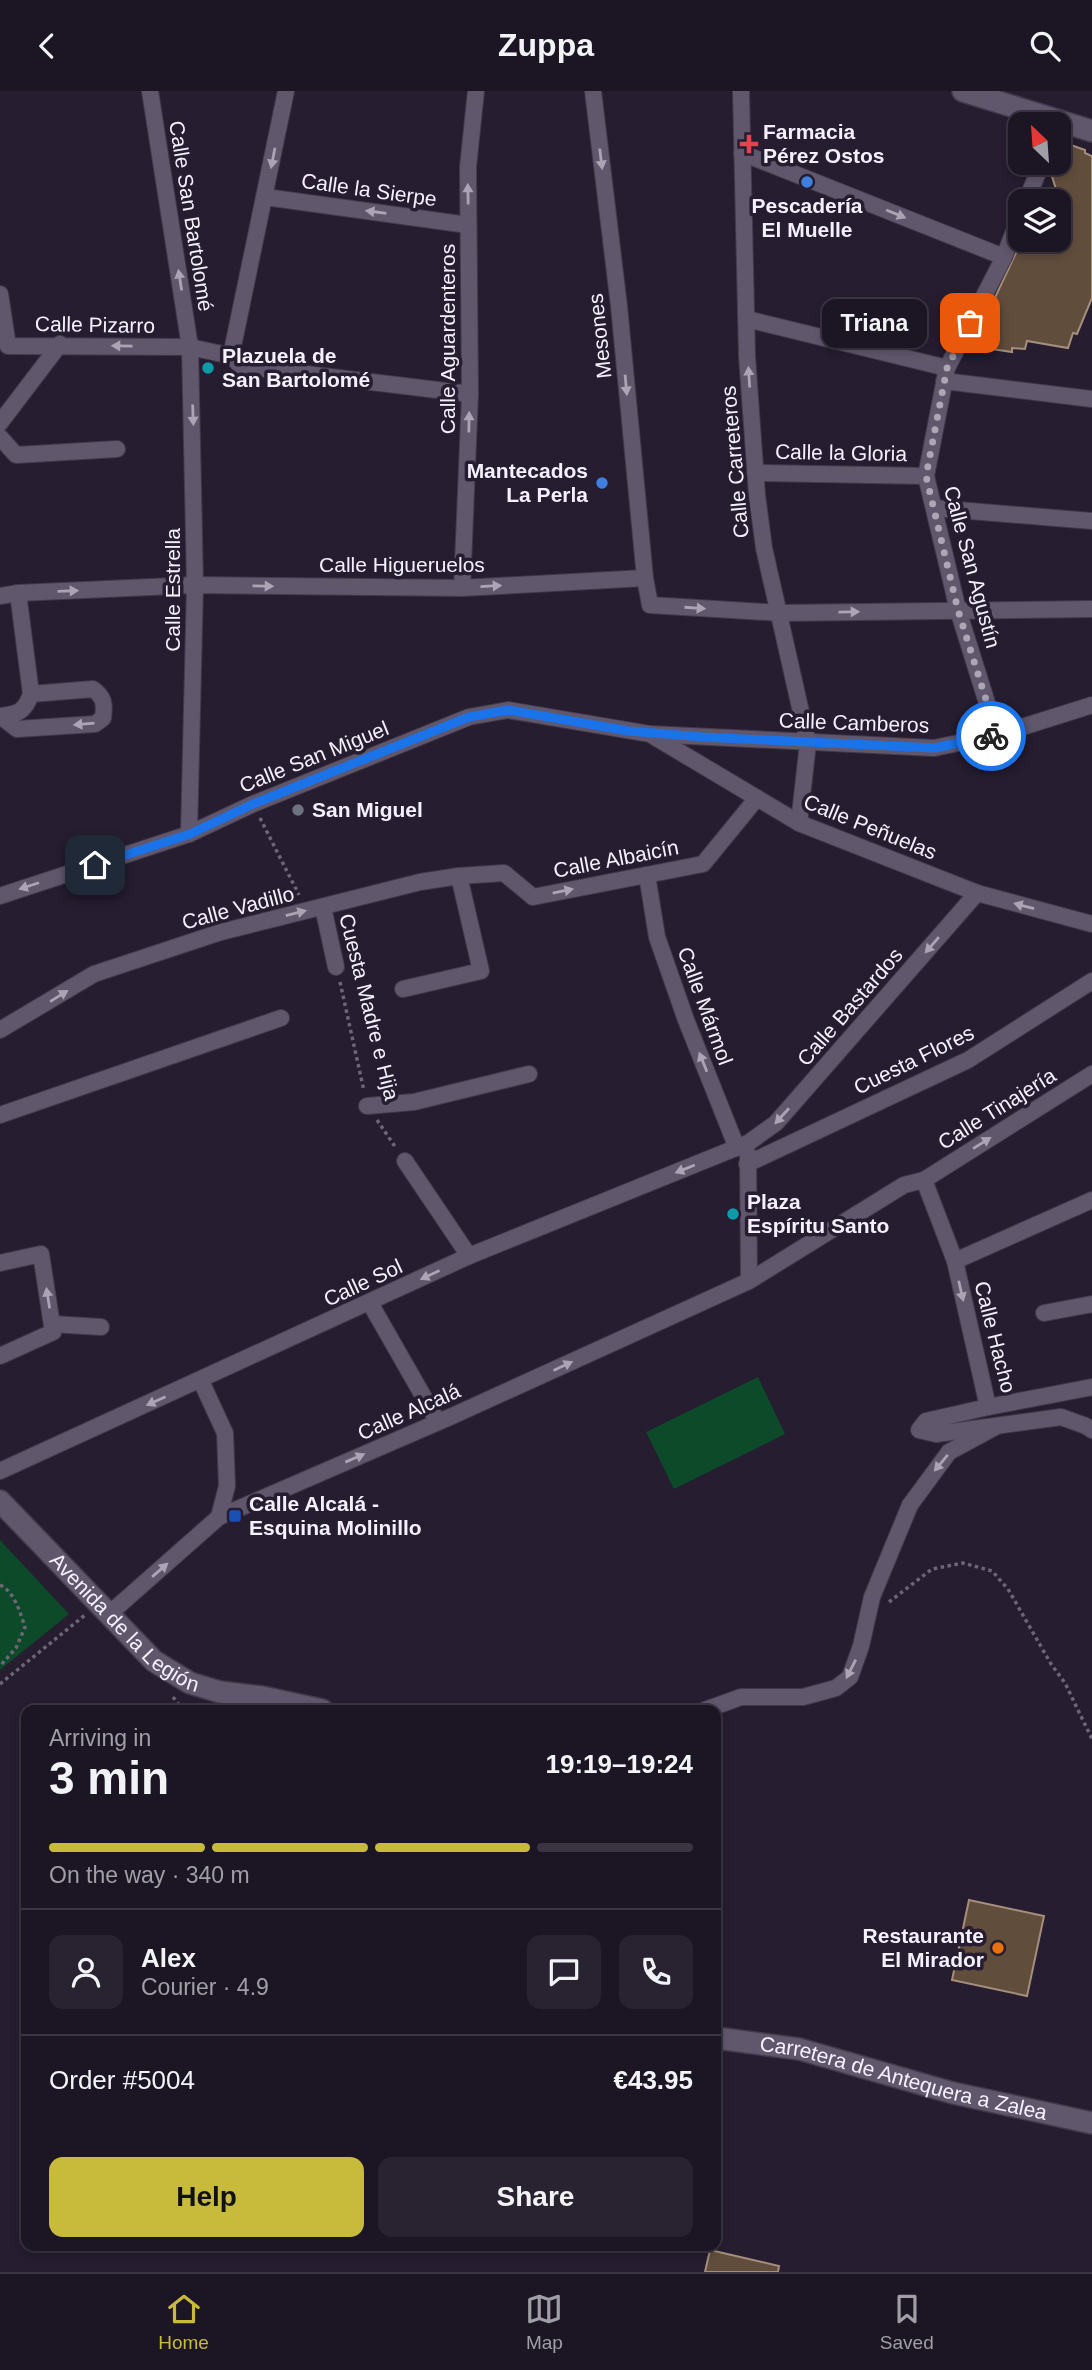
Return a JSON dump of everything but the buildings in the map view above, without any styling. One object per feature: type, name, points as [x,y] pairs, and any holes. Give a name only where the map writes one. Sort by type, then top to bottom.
[{"type":"main road","points":[[962,91],[1027,112]]},
{"type":"main road","points":[[1071,125],[1092,131]]},
{"type":"main road","name":"Avenida de la Legión","points":[[0,1501],[154,1661],[190,1683],[220,1692],[296,1705]]},
{"type":"main road","name":"Carretera de Antequera a Zalea","points":[[721,2039],[799,2049],[953,2093],[1092,2123]]},
{"type":"street","name":"Calle San Bartolomé","points":[[150,91],[190,347]]},
{"type":"street","points":[[231,356],[286,91]]},
{"type":"street","name":"Calle Aguardenteros","points":[[462,588],[470,394],[468,167],[476,91]]},
{"type":"street","name":"Mesones","points":[[593,91],[619,306],[645,578]]},
{"type":"street","name":"Calle Carreteros","points":[[741,91],[747,319],[755,473],[760,527],[808,743],[799,823]]},
{"type":"street","points":[[742,153],[1004,257]]},
{"type":"street","name":"Calle la Sierpe","points":[[265,197],[468,225]]},
{"type":"street","name":"Calle San Agustín","points":[[997,735],[958,610],[926,476],[946,375],[1008,247]]},
{"type":"street","name":"Calle Pizarro","points":[[0,294],[8,345],[190,347],[231,356],[241,366],[470,394]]},
{"type":"street","points":[[747,319],[946,375],[1092,399]]},
{"type":"street","points":[[0,423],[60,344]]},
{"type":"street","name":"Calle Estrella","points":[[190,347],[195,585],[190,834]]},
{"type":"street","points":[[0,437],[16,455],[117,449]]},
{"type":"street","name":"Calle la Gloria","points":[[755,473],[926,476]]},
{"type":"street","points":[[934,508],[1092,521]]},
{"type":"street","points":[[645,578],[650,605],[781,613],[1092,609]]},
{"type":"street","name":"Calle Higueruelos","points":[[0,596],[195,585],[462,588],[645,578]]},
{"type":"street","points":[[1,716],[17,714],[27,707],[31,694],[18,593]]},
{"type":"street","points":[[1,716],[16,729],[95,724],[103,718],[105,705],[102,695],[93,689],[31,694]]},
{"type":"street","name":"Calle Camberos","points":[[650,734],[934,748],[997,735],[1092,705]]},
{"type":"street","name":"Calle San Miguel","points":[[0,896],[190,834],[253,804],[469,717],[508,710],[650,734]]},
{"type":"street","name":"Calle Peñuelas","points":[[650,734],[799,823],[977,893],[1091,923]]},
{"type":"street","name":"Calle Albaicín","points":[[504,873],[533,897],[703,864],[757,798]]},
{"type":"street","name":"Calle Vadillo","points":[[0,1030],[94,974],[220,932],[419,882],[504,873]]},
{"type":"street","name":"Calle Mármol","points":[[647,875],[657,937],[686,1020],[743,1146]]},
{"type":"street","points":[[403,989],[481,971],[459,876]]},
{"type":"street","name":"Calle Bastardos","points":[[743,1146],[776,1123],[977,893]]},
{"type":"street","name":"Cuesta Madre e Hija","points":[[315,909],[336,967]]},
{"type":"street","name":"Cuesta Flores","points":[[747,1164],[968,1060],[1092,981]]},
{"type":"street","points":[[0,1115],[281,1018]]},
{"type":"street","points":[[367,1106],[414,1103],[529,1074]]},
{"type":"street","name":"Calle Tinajería","points":[[750,1281],[904,1185],[924,1180],[1092,1074]]},
{"type":"street","points":[[743,1146],[747,1164],[750,1281]]},
{"type":"street","name":"Calle Sol","points":[[0,1471],[469,1257],[743,1146]]},
{"type":"street","points":[[405,1161],[469,1257]]},
{"type":"street","name":"Calle Hacho","points":[[924,1180],[955,1261],[988,1407],[1092,1387]]},
{"type":"street","points":[[955,1261],[1092,1200]]},
{"type":"street","points":[[0,1263],[41,1254],[53,1332],[0,1356]]},
{"type":"street","name":"Calle Alcalá","points":[[103,1610],[219,1517],[438,1423],[750,1281]]},
{"type":"street","points":[[370,1303],[438,1423]]},
{"type":"street","points":[[1044,1313],[1092,1304]]},
{"type":"street","points":[[52,1324],[101,1327]]},
{"type":"street","points":[[201,1381],[225,1433],[228,1486],[219,1517]]},
{"type":"street","points":[[988,1407],[926,1421],[919,1430],[936,1434],[1061,1417],[1092,1430]]},
{"type":"street","points":[[719,1705],[741,1697],[803,1697],[836,1688],[850,1677],[861,1646],[872,1597],[910,1505],[949,1452],[997,1426]]},
{"type":"path","points":[[253,804],[315,909]]},
{"type":"path","name":"Cuesta Madre e Hija","points":[[336,967],[367,1106],[405,1161]]},
{"type":"path","points":[[867,1618],[932,1569],[963,1563],[992,1571],[1008,1589],[1051,1664],[1065,1683],[1092,1739]]},
{"type":"path","points":[[0,1585],[7,1588],[25,1627],[16,1648],[0,1666]]},
{"type":"path","points":[[0,1683],[103,1610]]},
{"type":"green space","points":[[758,1377],[785,1434],[674,1489],[646,1432]]},
{"type":"green space","points":[[0,1540],[69,1614],[0,1670]]},
{"type":"way so far","points":[[970,323],[947,368],[926,476],[958,610],[997,735],[991,736]]},
{"type":"place","name":"Farmacia Pérez Ostos","points":[[749,144]]},
{"type":"place","name":"Pescadería El Muelle","points":[[807,182]]},
{"type":"place","name":"Triana","points":[[970,323]]},
{"type":"place","name":"Plazuela de San Bartolomé","points":[[208,368]]},
{"type":"place","name":"Mantecados La Perla","points":[[602,483]]},
{"type":"place","name":"San Miguel","points":[[298,810]]},
{"type":"place","name":"Plaza Espíritu Santo","points":[[733,1214]]},
{"type":"place","name":"Calle Alcalá - Esquina Molinillo","points":[[235,1516]]},
{"type":"place","name":"Restaurante El Mirador","points":[[998,1948]]},
{"type":"route","points":[[95,865],[190,834],[253,804],[469,717],[508,710],[650,734],[808,743],[934,748],[991,736]]}]
